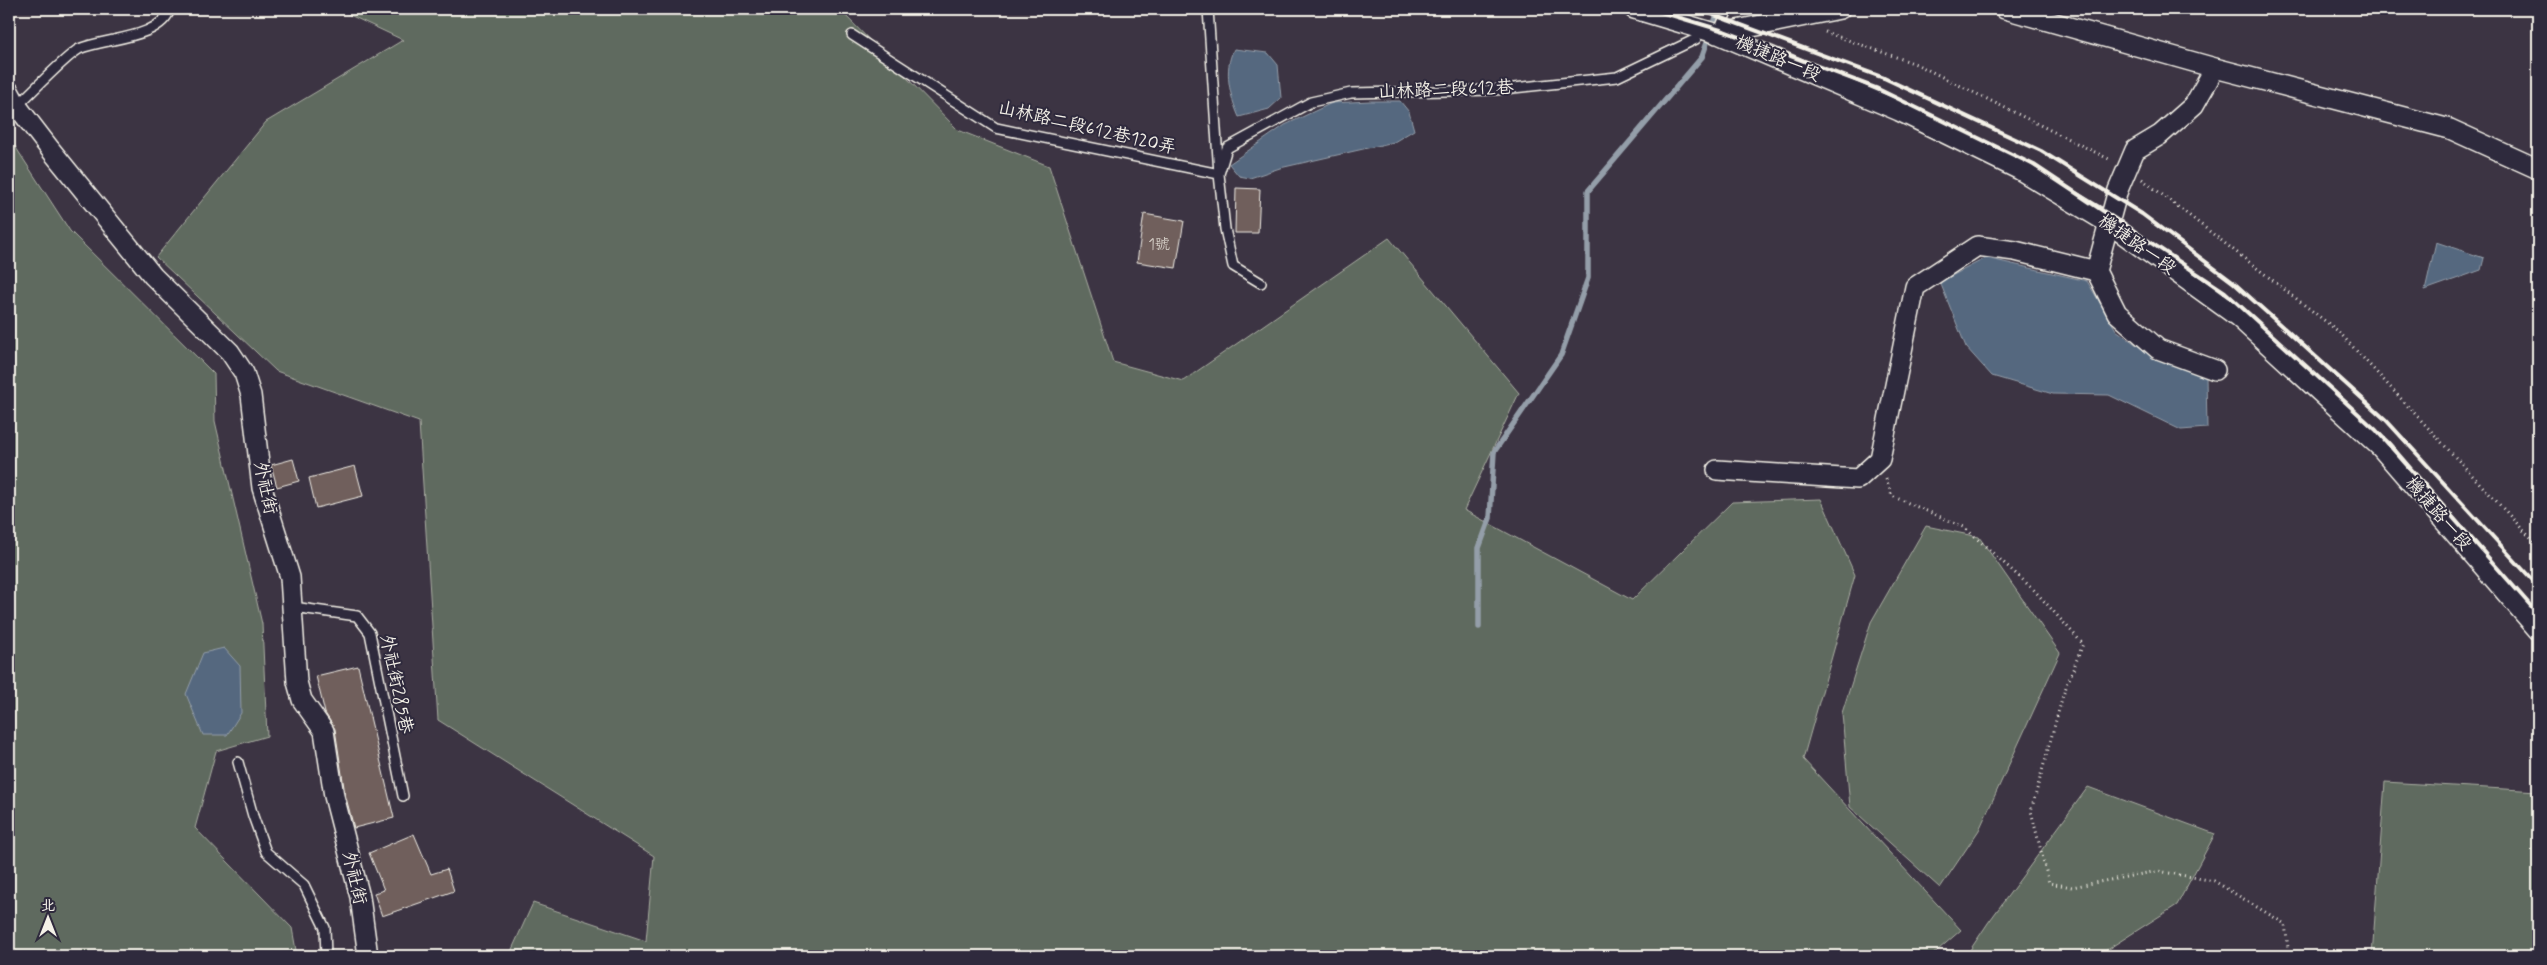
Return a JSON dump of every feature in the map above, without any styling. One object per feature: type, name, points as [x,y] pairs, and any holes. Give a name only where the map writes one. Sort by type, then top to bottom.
[{"type":"street","name":"機捷路一段","points":[[1634,9],[1697,34],[1717,34],[1899,111],[2020,170],[2108,223],[2238,317],[2381,448],[2538,630]]},
{"type":"street","points":[[1717,34],[1840,9]]},
{"type":"street","points":[[2005,9],[2215,68],[2450,129],[2538,168]]},
{"type":"street","points":[[2215,68],[2194,106],[2160,135],[2135,150],[2118,190],[2096,272],[2117,313],[2158,349],[2215,370]]},
{"type":"street","name":"外社街","points":[[13,99],[153,276],[230,352],[244,373],[251,395],[262,488],[290,578],[297,682],[302,700],[324,731],[334,796],[360,897],[368,956]]},
{"type":"street","points":[[1717,470],[1858,479],[1880,459],[1915,287],[1978,246],[2015,250],[2096,272]]},
{"type":"lane","points":[[13,99],[78,50],[150,30],[168,14],[170,9]]},
{"type":"lane","name":"山林路二段612巷","points":[[1208,9],[1219,174],[1225,229],[1233,266],[1261,282]]},
{"type":"lane","points":[[1717,34],[1728,9]]},
{"type":"lane","name":"山林路二段612巷","points":[[1219,174],[1227,148],[1311,102],[1351,93],[1495,90],[1617,78],[1697,34]]},
{"type":"lane","name":"山林路二段612巷120弄","points":[[852,35],[996,128],[1219,174]]},
{"type":"lane","name":"外社街285巷","points":[[293,607],[357,616],[370,633],[403,796]]},
{"type":"lane","points":[[238,762],[266,852],[304,885],[325,928],[326,956]]},
{"type":"path","points":[[1790,19],[1916,64],[2128,167],[2338,332],[2538,546]]},
{"type":"path","points":[[1880,459],[1892,496],[1964,527],[2034,590],[2084,644],[2063,695],[2031,812],[2049,884],[2072,887],[2158,871],[2214,881],[2285,924],[2289,956]]},
{"type":"green space","points":[[337,9],[839,9],[958,130],[1049,166],[1113,362],[1183,381],[1389,238],[1519,393],[1464,510],[1632,600],[1732,502],[1821,499],[1855,575],[1803,759],[1961,930],[1931,956],[509,956],[533,903],[646,941],[654,856],[438,720],[419,422],[276,371],[156,257],[266,122],[403,40]]},
{"type":"green space","points":[[9,137],[70,231],[214,374],[215,421],[262,624],[267,736],[216,751],[195,828],[292,928],[297,956],[9,956]]},
{"type":"green space","points":[[1926,526],[1979,537],[2060,653],[1979,830],[1940,888],[1850,807],[1842,713],[1871,622]]},
{"type":"green space","points":[[2385,782],[2538,791],[2538,956],[2372,956]]},
{"type":"green space","points":[[2088,787],[2215,834],[2177,905],[2097,956],[1966,956],[1988,923]]},
{"type":"water","points":[[1234,49],[1268,53],[1278,65],[1281,98],[1269,109],[1239,117],[1233,100],[1228,74]]},
{"type":"water","points":[[1400,101],[1409,112],[1414,130],[1394,142],[1280,168],[1250,178],[1239,176],[1229,164],[1285,125],[1332,103]]},
{"type":"water","points":[[2436,242],[2484,258],[2481,270],[2425,290]]},
{"type":"water","points":[[1986,258],[2087,281],[2116,330],[2152,356],[2206,377],[2207,428],[2181,430],[2109,395],[2053,394],[1992,376],[1966,347],[1940,282]]},
{"type":"water","points":[[224,648],[240,666],[241,713],[227,735],[203,735],[186,694],[203,653]]},
{"type":"building","points":[[1236,188],[1260,189],[1258,233],[1235,233]]},
{"type":"building","points":[[1144,214],[1184,221],[1176,268],[1137,262]]},
{"type":"building","points":[[293,459],[299,481],[277,487],[271,465]]},
{"type":"building","points":[[355,466],[363,496],[316,508],[309,478]]},
{"type":"building","points":[[358,666],[394,818],[354,828],[345,794],[335,729],[325,713],[316,676]]},
{"type":"building","points":[[414,834],[431,874],[447,869],[454,891],[382,916],[374,893],[384,890],[369,853]]},
{"type":"waterway","points":[[1479,627],[1479,548],[1490,518],[1494,452],[1561,355],[1588,278],[1588,191],[1702,57],[1719,9]]},
{"type":"railway","points":[[1651,9],[1724,31],[1876,88],[2034,165],[2225,292],[2376,430],[2538,614]]},
{"type":"railway","points":[[1698,9],[1884,78],[2041,151],[2142,214],[2234,283],[2386,420],[2538,586]]}]
